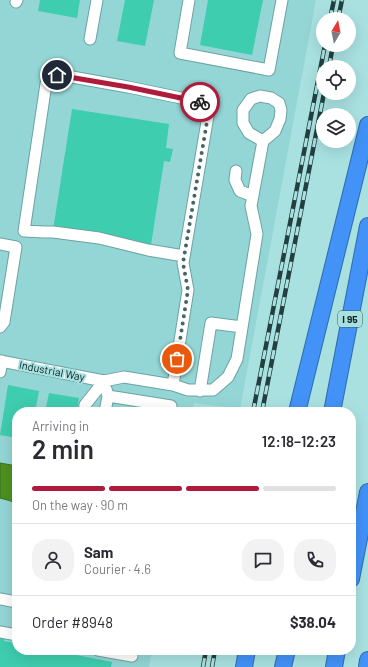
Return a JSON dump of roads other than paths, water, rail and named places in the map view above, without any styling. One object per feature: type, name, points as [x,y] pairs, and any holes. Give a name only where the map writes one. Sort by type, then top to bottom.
[{"type":"highway","points":[[298,407],[368,124]]},
{"type":"highway","name":"I 95","points":[[333,407],[368,226]]},
{"type":"highway","points":[[356,553],[368,492]]},
{"type":"highway","points":[[244,667],[246,655]]},
{"type":"highway","points":[[284,667],[286,655]]},
{"type":"highway","points":[[334,667],[336,655]]},
{"type":"highway","points":[[367,667],[368,660]]},
{"type":"street","points":[[90,39],[97,0]]},
{"type":"street","points":[[189,0],[180,53],[270,70],[282,0]]},
{"type":"street","points":[[173,384],[188,290],[183,263],[210,104],[61,75],[53,76],[46,84],[24,230],[99,238],[148,250],[184,256]]},
{"type":"street","points":[[85,407],[104,381],[124,377],[173,384],[188,390],[200,391],[213,390],[228,377],[237,359],[257,234],[251,206],[263,141]]},
{"type":"street","points":[[236,171],[235,180],[240,191],[253,196]]},
{"type":"street","points":[[0,244],[16,247],[4,322],[0,327]]},
{"type":"street","points":[[200,391],[211,323],[242,327]]},
{"type":"street","name":"Industrial Way","points":[[1,365],[104,381]]},
{"type":"street","points":[[104,381],[108,396],[106,407]]},
{"type":"street","points":[[108,396],[171,407]]},
{"type":"street","points":[[0,599],[12,601]]},
{"type":"street","points":[[0,632],[12,634]]},
{"type":"street","points":[[119,655],[132,658]]},
{"type":"railway","points":[[331,12],[334,0]]},
{"type":"railway","points":[[339,12],[342,0]]},
{"type":"railway","points":[[254,407],[324,52]]},
{"type":"railway","points":[[330,60],[332,52]]},
{"type":"railway","points":[[263,407],[323,100]]},
{"type":"railway","points":[[203,667],[205,655]]},
{"type":"railway","points":[[212,667],[214,655]]}]
